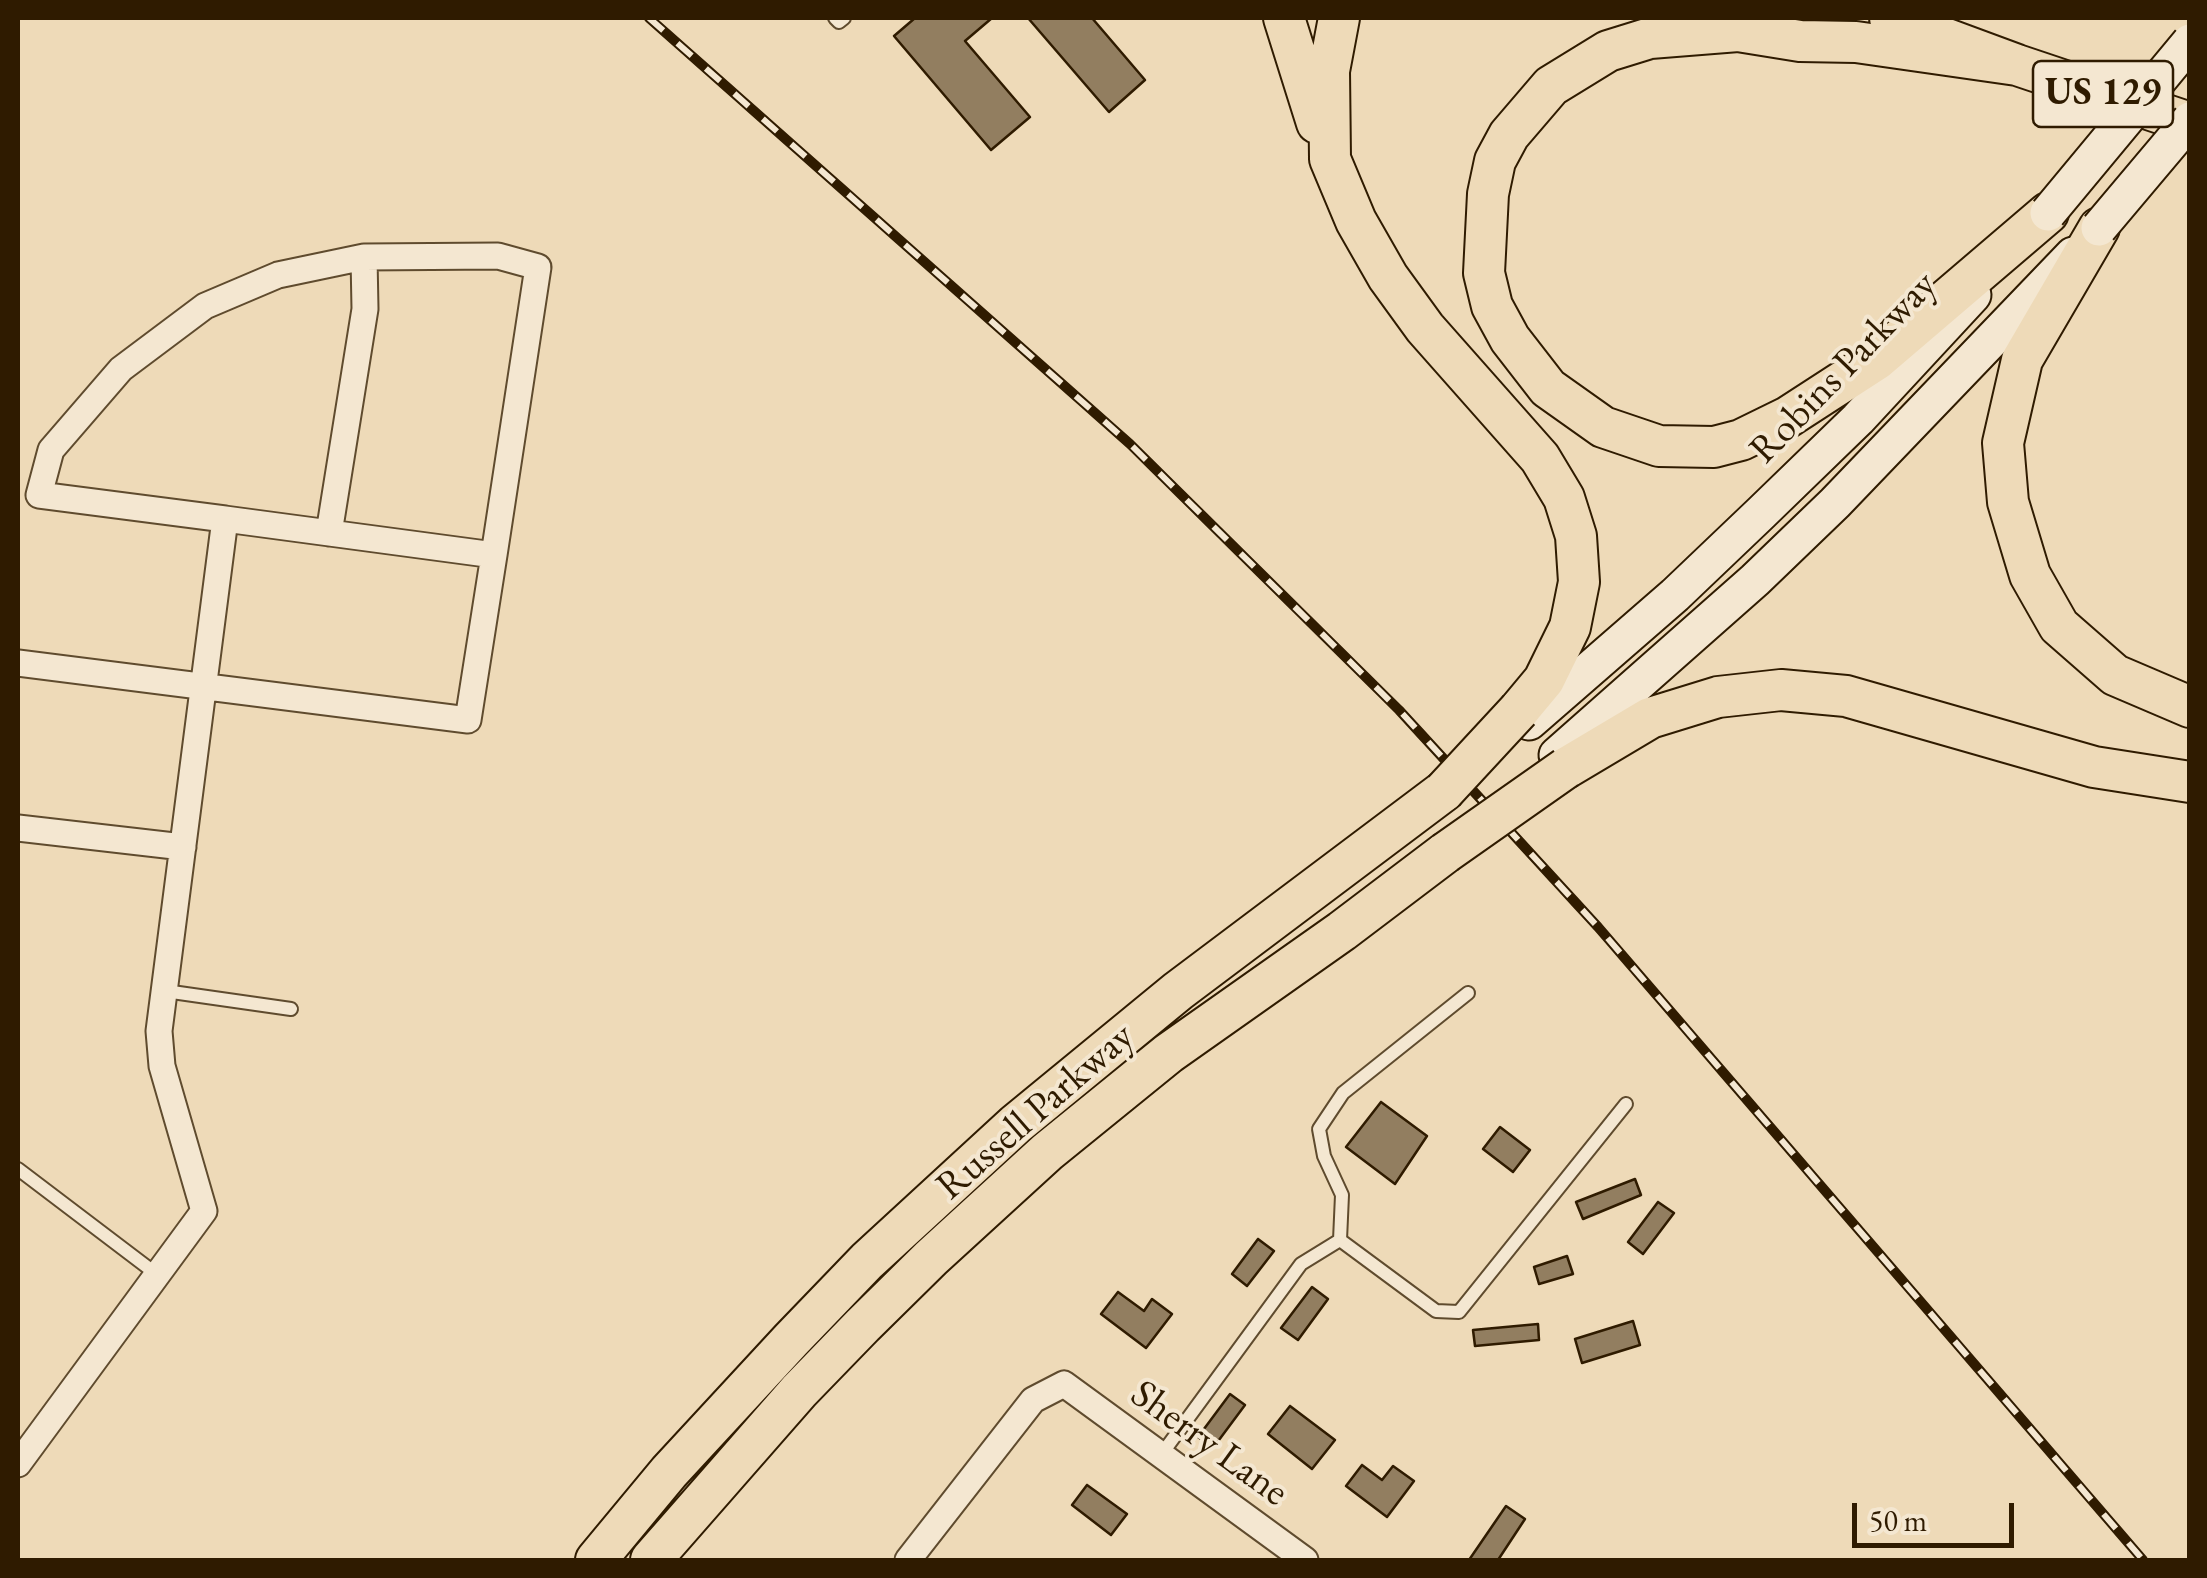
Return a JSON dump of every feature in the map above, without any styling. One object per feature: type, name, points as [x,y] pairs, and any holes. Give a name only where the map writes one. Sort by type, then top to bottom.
[{"type":"main road","name":"Russell Parkway","points":[[596,1560],[669,1472],[867,1261],[1016,1124],[1178,991],[1444,791],[1524,716],[1555,662],[1576,604],[1578,558],[1571,517],[1555,480],[1540,458],[1425,328],[1388,277],[1356,221],[1330,160],[1284,18]]},
{"type":"main road","points":[[1330,160],[1329,70],[1339,18]]},
{"type":"main road","name":"US 129","points":[[1890,18],[2190,122]]},
{"type":"main road","points":[[2017,65],[1856,42],[1800,41],[1738,31],[1650,38],[1608,50],[1550,86],[1509,135],[1496,160],[1488,194],[1484,274],[1492,306],[1510,340],[1548,388],[1602,428],[1659,446],[1714,446],[1741,440],[1788,417],[1876,360],[2048,213]]},
{"type":"main road","points":[[2099,228],[2022,360],[2003,443],[2008,502],[2030,575],[2058,626],[2115,675],[2190,708]]},
{"type":"main road","name":"Russell Parkway","points":[[651,1560],[837,1351],[931,1258],[1036,1163],[1169,1053],[1342,932],[1561,762],[1679,707],[1781,690],[1846,696],[2075,762],[2125,774],[2190,782]]},
{"type":"street","name":"Robins Parkway","points":[[1524,716],[1675,596],[1858,419],[2048,213],[2190,42]]},
{"type":"street","points":[[1561,762],[1835,504],[2099,228],[2190,122]]},
{"type":"street","points":[[18,663],[468,720],[494,555],[538,266],[498,256],[364,258],[278,276],[205,306],[121,369],[51,450],[39,496],[494,555]]},
{"type":"street","points":[[329,533],[365,309],[364,258]]},
{"type":"street","points":[[18,1464],[204,1211],[162,1066],[159,1031],[225,519]]},
{"type":"street","points":[[18,828],[183,847]]},
{"type":"street","name":"Sherry Lane","points":[[908,1560],[1033,1400],[1064,1384],[1305,1560]]},
{"type":"lane","points":[[835,18],[839,22],[844,18]]},
{"type":"lane","points":[[164,991],[291,1009]]},
{"type":"lane","points":[[1340,1240],[1342,1196],[1324,1156],[1319,1129],[1343,1094],[1468,993]]},
{"type":"lane","points":[[1340,1240],[1436,1311],[1459,1312],[1626,1104]]},
{"type":"lane","points":[[18,1169],[158,1276]]},
{"type":"lane","points":[[1161,1455],[1301,1264],[1340,1240]]},
{"type":"building","points":[[915,18],[992,18],[965,41],[1030,117],[991,150],[894,36]]},
{"type":"building","points":[[1028,18],[1092,18],[1145,80],[1109,112]]},
{"type":"building","points":[[1381,1102],[1427,1136],[1395,1184],[1346,1147]]},
{"type":"building","points":[[1500,1127],[1530,1150],[1513,1172],[1483,1149]]},
{"type":"building","points":[[1635,1179],[1641,1195],[1583,1219],[1576,1202]]},
{"type":"building","points":[[1658,1202],[1674,1213],[1643,1254],[1628,1242]]},
{"type":"building","points":[[1258,1239],[1274,1251],[1247,1286],[1232,1274]]},
{"type":"building","points":[[1567,1256],[1573,1274],[1539,1284],[1534,1267]]},
{"type":"building","points":[[1312,1287],[1328,1299],[1298,1340],[1281,1328]]},
{"type":"building","points":[[1118,1292],[1144,1311],[1152,1299],[1172,1314],[1146,1348],[1101,1314]]},
{"type":"building","points":[[1633,1321],[1640,1345],[1582,1363],[1575,1339]]},
{"type":"building","points":[[1538,1324],[1539,1340],[1475,1346],[1473,1330]]},
{"type":"building","points":[[1230,1394],[1245,1405],[1213,1448],[1198,1437]]},
{"type":"building","points":[[1290,1406],[1335,1440],[1312,1469],[1268,1434]]},
{"type":"building","points":[[1362,1465],[1382,1480],[1393,1466],[1414,1481],[1387,1517],[1346,1486]]},
{"type":"building","points":[[1087,1485],[1127,1514],[1111,1535],[1072,1505]]},
{"type":"building","points":[[1506,1506],[1525,1519],[1498,1560],[1469,1560]]},
{"type":"railway","points":[[649,18],[1130,444],[1399,710],[1598,927],[2143,1560]]}]
